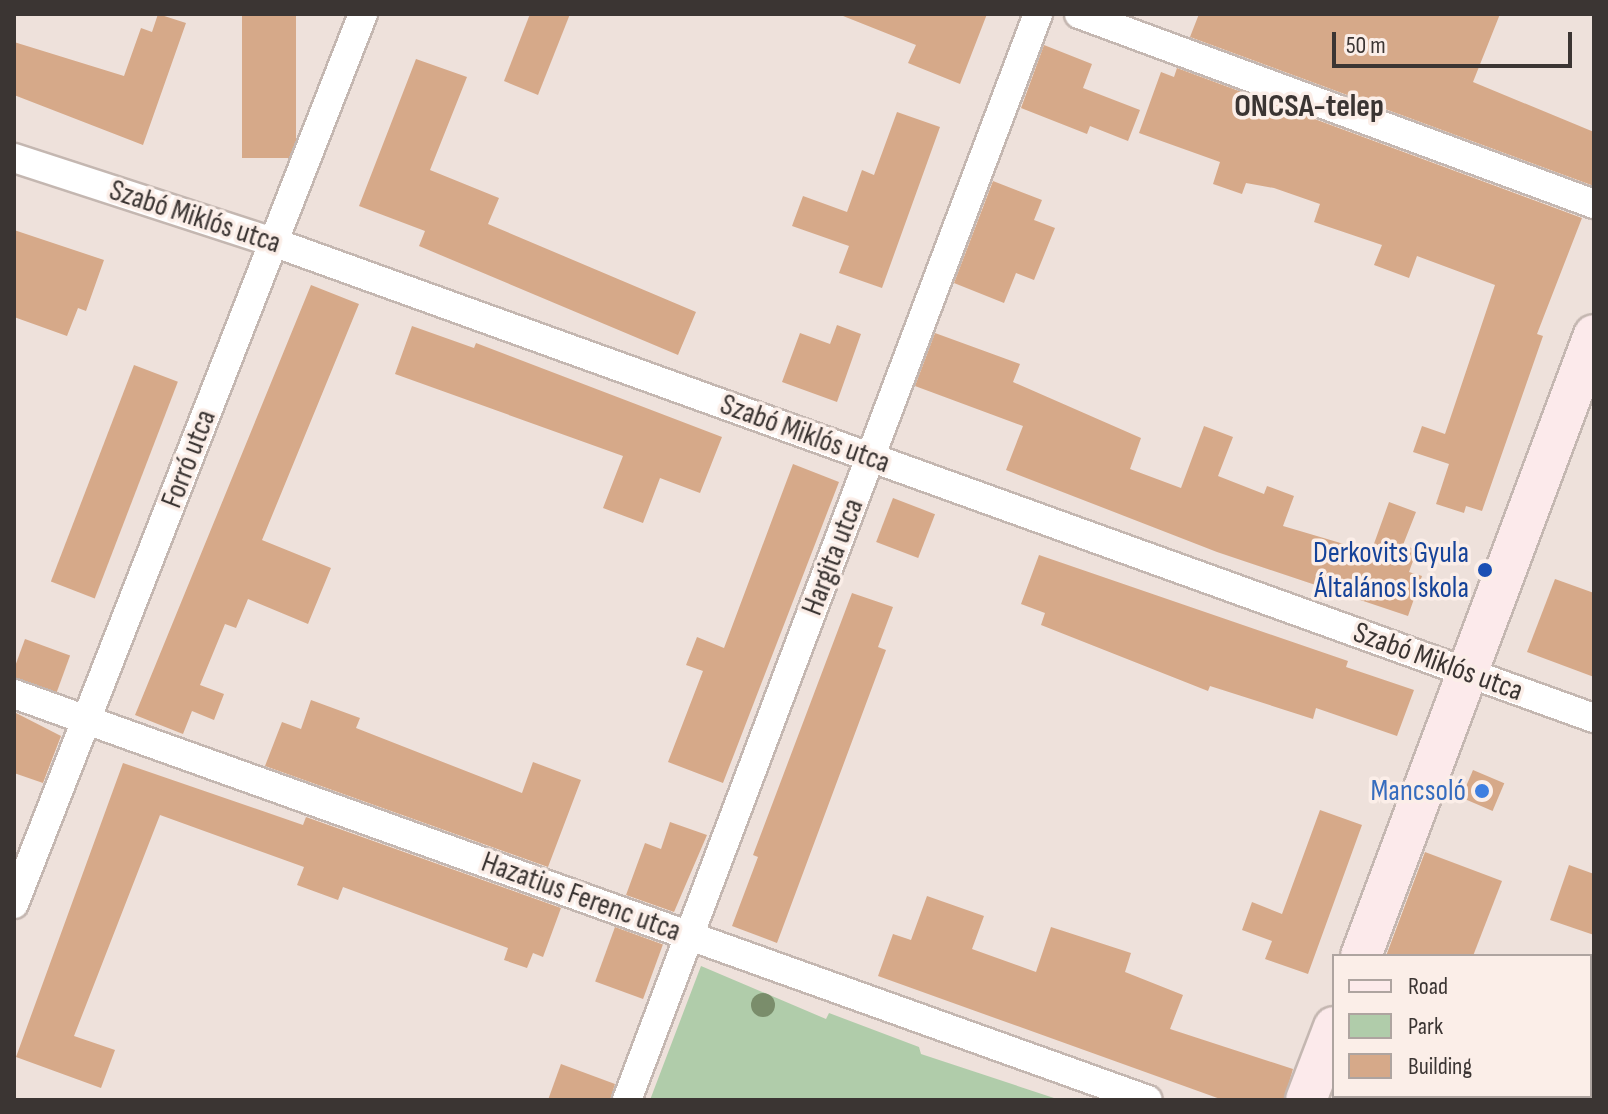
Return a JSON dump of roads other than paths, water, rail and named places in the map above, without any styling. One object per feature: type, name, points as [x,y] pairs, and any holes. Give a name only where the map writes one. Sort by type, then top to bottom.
[{"type":"street","name":"Forró utca","points":[[14,904],[363,14]]},
{"type":"street","name":"Hargita utca","points":[[627,1100],[1038,14]]},
{"type":"street","points":[[1079,14],[1594,204]]},
{"type":"street","name":"Szabó Miklós utca","points":[[14,158],[273,242],[1594,718]]},
{"type":"street","points":[[1362,954],[1594,335]]},
{"type":"street","name":"Hazatius Ferenc utca","points":[[14,694],[1148,1100]]},
{"type":"street","points":[[1306,1100],[1332,1032]]},
{"type":"place","name":"Derkovits Gyula Általános Iskola","points":[[1485,570]]},
{"type":"place","name":"Mancsoló","points":[[1482,791]]},
{"type":"district","name":"ONCSA-telep","points":[[1309,107]]}]
